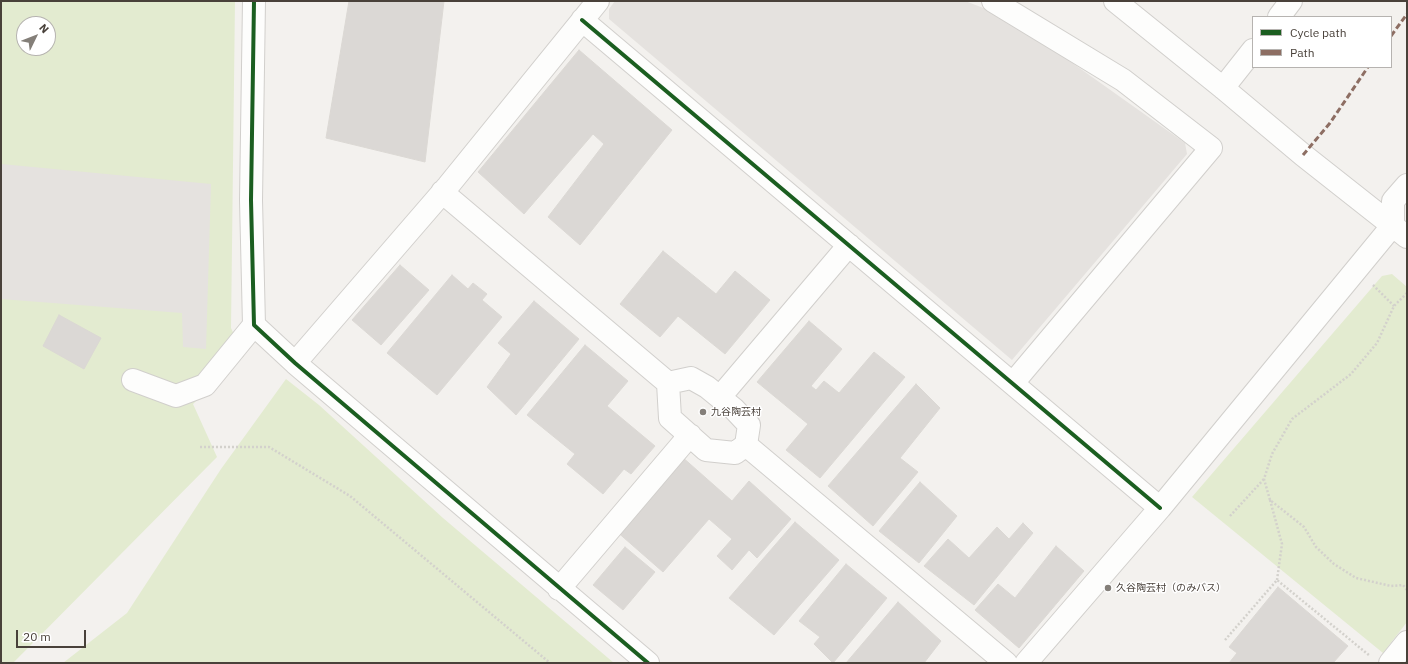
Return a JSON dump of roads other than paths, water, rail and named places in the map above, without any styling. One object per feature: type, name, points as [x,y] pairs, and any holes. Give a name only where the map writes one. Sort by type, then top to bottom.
[{"type":"street","points":[[133,380],[176,396],[204,384],[254,325],[251,200],[254,1]]},
{"type":"street","points":[[295,363],[442,192],[598,1]]},
{"type":"street","points":[[993,1],[1123,80],[1211,148],[1013,383]]},
{"type":"street","points":[[1115,1],[1303,155],[1400,231]]},
{"type":"street","points":[[1280,16],[1291,1]]},
{"type":"street","points":[[582,20],[1160,508]]},
{"type":"street","points":[[1223,88],[1252,51]]},
{"type":"street","points":[[1400,231],[1393,201],[1407,184]]},
{"type":"street","points":[[442,192],[668,383],[670,418],[706,450],[735,453],[746,445],[749,425],[720,397],[707,387],[691,378],[668,383]]},
{"type":"street","points":[[1026,663],[1160,508],[1356,270],[1400,231]]},
{"type":"street","points":[[720,397],[849,245]]},
{"type":"street","points":[[254,325],[295,363],[559,589],[648,663]]},
{"type":"street","points":[[559,589],[690,435]]},
{"type":"street","points":[[746,445],[1006,663]]},
{"type":"street","points":[[1381,661],[1407,642]]},
{"type":"place","name":"九谷陶芸村","points":[[703,412]]},
{"type":"place","name":"久谷陶芸村（のみバス）","points":[[1108,588]]}]
